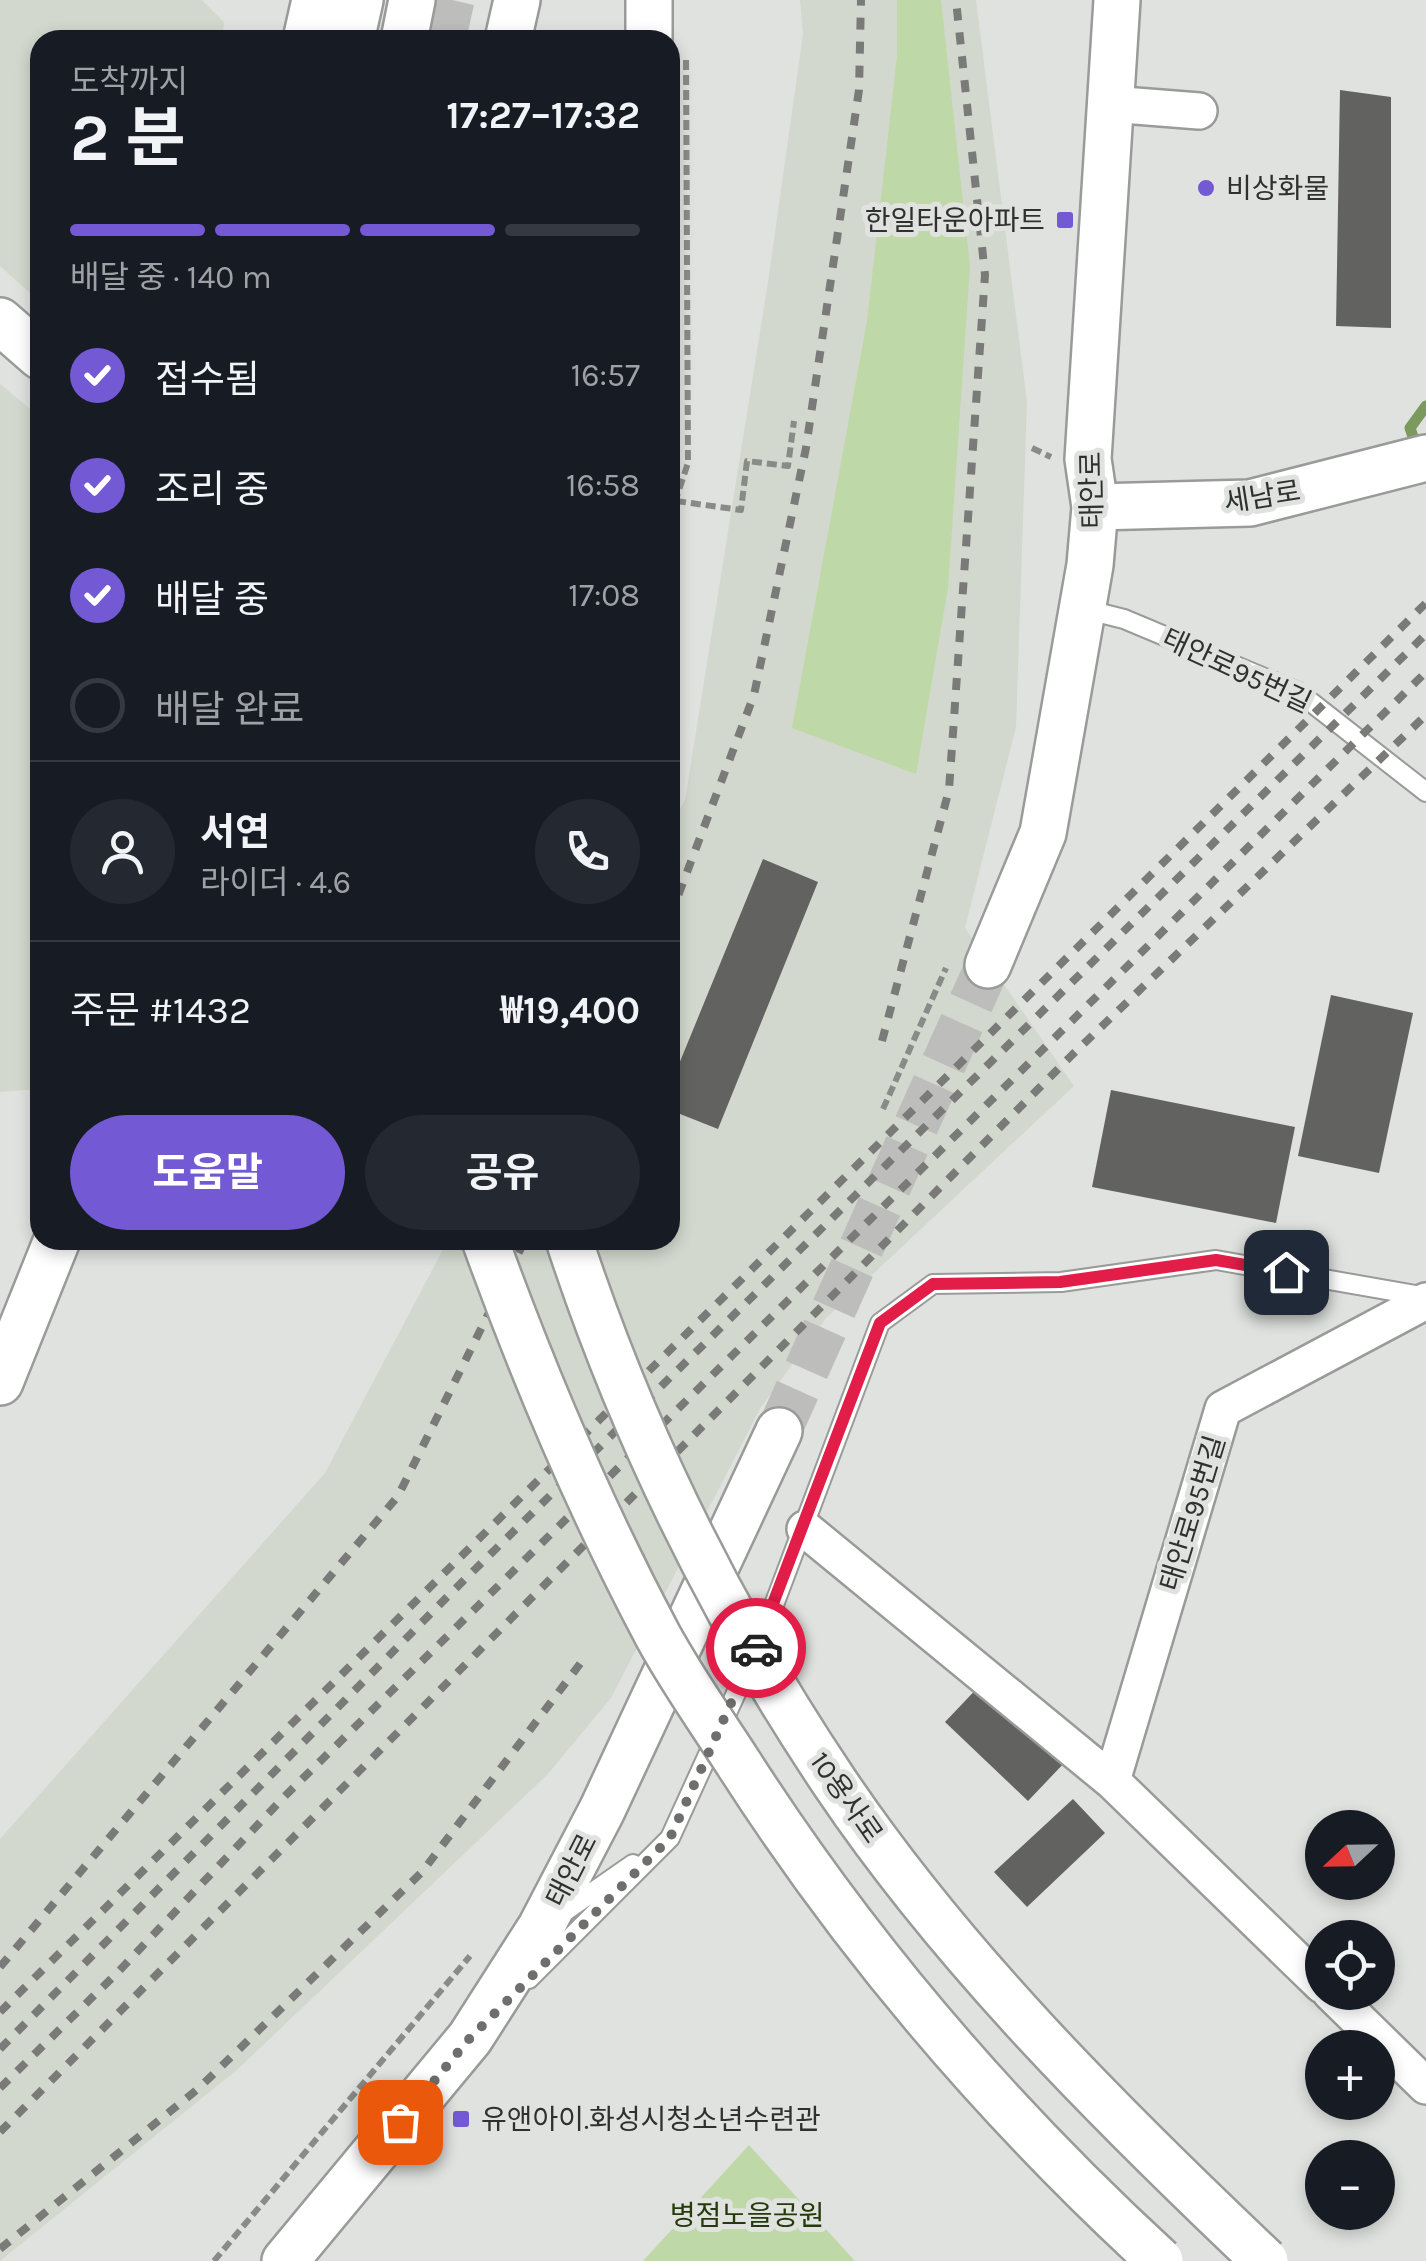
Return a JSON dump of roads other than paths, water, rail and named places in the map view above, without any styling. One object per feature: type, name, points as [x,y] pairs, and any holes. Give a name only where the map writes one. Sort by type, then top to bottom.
[{"type":"street","points":[[308,30],[315,0]]},
{"type":"street","points":[[353,30],[360,0]]},
{"type":"street","points":[[406,30],[412,0]]},
{"type":"street","points":[[510,30],[517,0]]},
{"type":"street","points":[[649,0],[663,30]]},
{"type":"street","name":"태안로","points":[[969,962],[1044,833],[1083,609],[1095,507],[1088,459],[1117,0]]},
{"type":"street","points":[[1110,104],[1200,111]]},
{"type":"street","points":[[0,321],[30,347]]},
{"type":"street","name":"세남로","points":[[1095,507],[1250,502],[1426,458]]},
{"type":"street","points":[[0,1382],[53,1250]]},
{"type":"street","points":[[489,1250],[558,1431],[612,1546],[660,1639],[772,1816],[844,1917],[914,2005],[1009,2113],[1160,2261]]},
{"type":"street","name":"10용사로","points":[[573,1250],[652,1457],[774,1687],[836,1785],[896,1867],[992,1979],[1105,2103],[1265,2261]]},
{"type":"street","name":"태안로95번길","points":[[1112,1781],[1223,1408],[1426,1299]]},
{"type":"street","name":"태안로","points":[[285,2261],[470,2038],[542,1927],[602,1810],[778,1431]]},
{"type":"street","points":[[804,1529],[1112,1781],[1305,1968]]},
{"type":"street","points":[[1348,2010],[1426,2086]]},
{"type":"lane","name":"태안로95번길","points":[[1083,609],[1124,619],[1298,692],[1426,792]]},
{"type":"lane","name":"태안로95번길","points":[[670,1838],[804,1529],[880,1323],[933,1284],[1060,1282],[1216,1260],[1426,1299]]},
{"type":"lane","points":[[542,1927],[670,1838]]},
{"type":"lane","points":[[470,2038],[670,1838]]},
{"type":"waterway","points":[[1418,451],[1410,428],[1426,406]]},
{"type":"tunnel","points":[[445,30],[452,0]]},
{"type":"tunnel","points":[[779,1431],[988,965]]},
{"type":"railway","points":[[680,891],[754,695],[806,448],[859,90],[861,0]]},
{"type":"railway","points":[[882,1041],[949,790],[985,275],[956,0]]},
{"type":"railway","points":[[0,2012],[1426,603]]},
{"type":"railway","points":[[0,2049],[452,1592],[1426,634]]},
{"type":"railway","points":[[0,2088],[117,1973],[285,1796],[1426,672]]},
{"type":"railway","points":[[0,2132],[1072,1055],[1426,715]]},
{"type":"railway","points":[[0,1967],[398,1496],[520,1250]]},
{"type":"railway","points":[[0,2249],[199,2088],[422,1872],[586,1656]]},
{"type":"place","name":"비상화물","points":[[1206,188]]},
{"type":"place","name":"한일타운아파트","points":[[1065,220]]},
{"type":"place","name":"유앤아이.화성시청소년수련관","points":[[461,2119]]},
{"type":"park label","name":"병점노을공원","points":[[747,2215]]}]
